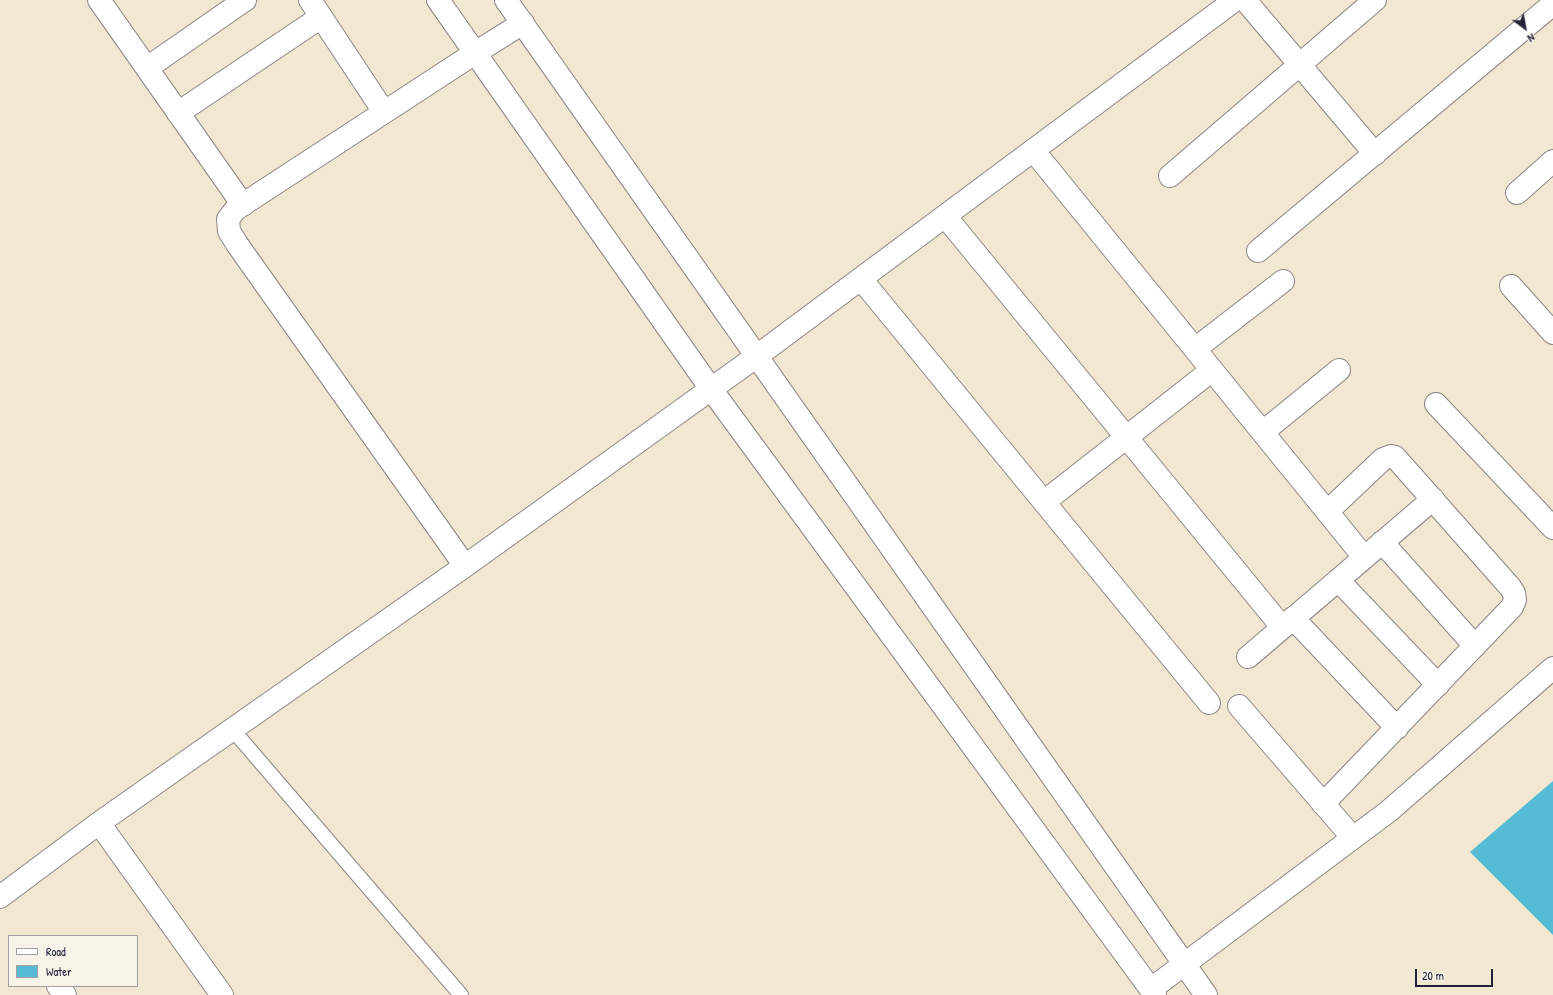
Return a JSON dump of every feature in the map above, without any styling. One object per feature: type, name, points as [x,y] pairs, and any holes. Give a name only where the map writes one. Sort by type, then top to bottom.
[{"type":"street","points":[[99,0],[243,205]]},
{"type":"street","points":[[147,68],[245,0]]},
{"type":"street","points":[[438,0],[711,388],[1153,992],[1184,965],[1388,811],[1553,668]]},
{"type":"street","points":[[506,0],[1206,995]]},
{"type":"street","points":[[0,897],[99,823],[465,566],[757,356],[1235,0]]},
{"type":"street","points":[[1245,0],[1375,154]]},
{"type":"street","points":[[1170,176],[1375,0]]},
{"type":"street","points":[[1258,251],[1553,4]]},
{"type":"street","points":[[178,113],[316,8],[384,112]]},
{"type":"street","points":[[465,566],[236,244],[229,231],[228,219],[236,209],[475,52],[523,23]]},
{"type":"street","points":[[1034,150],[1364,557]]},
{"type":"street","points":[[1517,193],[1553,161]]},
{"type":"street","points":[[945,216],[1128,437],[1288,622],[1397,728]]},
{"type":"street","points":[[861,279],[1209,703]]},
{"type":"street","points":[[1195,349],[1283,281]]},
{"type":"street","points":[[1511,286],[1553,333]]},
{"type":"street","points":[[1044,502],[1212,370]]},
{"type":"street","points":[[1263,432],[1339,370]]},
{"type":"street","points":[[1436,404],[1553,528]]},
{"type":"street","points":[[1323,804],[1512,607],[1515,600],[1514,593],[1433,499],[1397,460],[1391,456],[1383,459],[1328,511]]},
{"type":"street","points":[[1248,657],[1433,499]]},
{"type":"street","points":[[1382,542],[1475,646]]},
{"type":"street","points":[[1338,580],[1438,685]]},
{"type":"street","points":[[1239,706],[1353,838]]},
{"type":"street","points":[[99,823],[222,995]]},
{"type":"street","points":[[59,987],[65,995]]},
{"type":"lane","points":[[232,729],[460,995]]},
{"type":"water","points":[[1553,781],[1553,935],[1470,852]]}]
